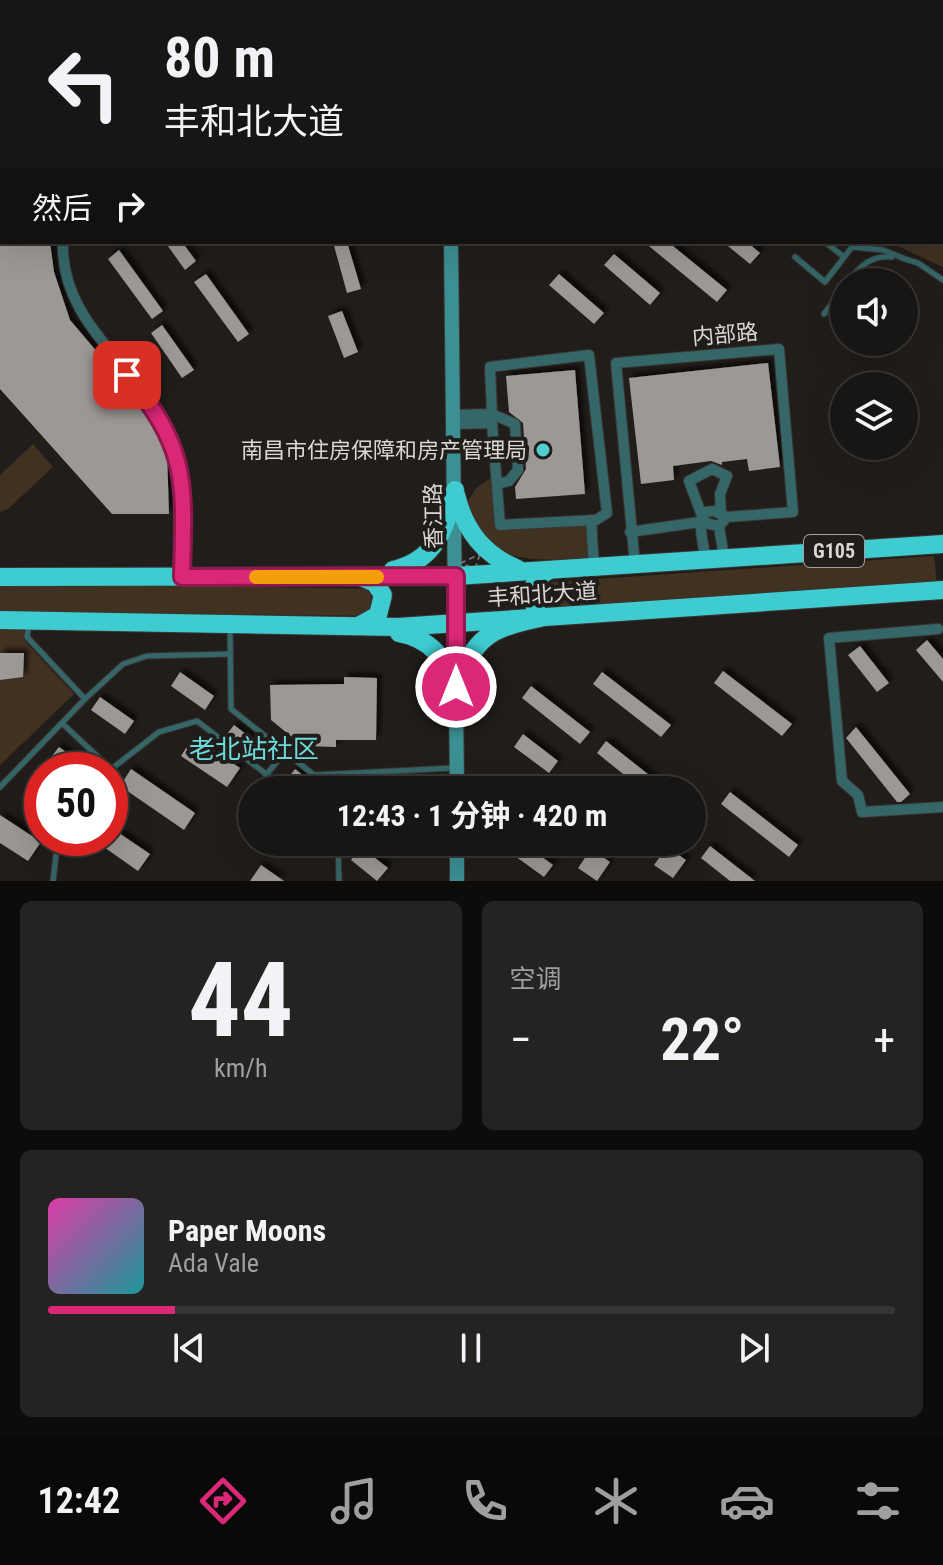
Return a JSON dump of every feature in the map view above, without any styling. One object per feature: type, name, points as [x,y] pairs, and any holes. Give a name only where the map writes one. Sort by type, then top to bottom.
[{"type":"highway","points":[[455,490],[462,519],[485,550],[498,561],[525,572]]},
{"type":"highway","points":[[359,577],[409,567],[418,561],[438,541],[447,526],[455,490]]},
{"type":"highway","name":"丰和北大道","points":[[0,577],[456,576],[940,544]]},
{"type":"highway","points":[[456,687],[469,653],[478,642],[506,625],[540,618],[533,606],[533,585],[536,577],[549,570]]},
{"type":"highway","points":[[357,626],[378,615],[383,595],[375,583],[359,577]]},
{"type":"highway","name":"丰和北大道","points":[[0,620],[357,626],[456,624],[942,590]]},
{"type":"highway","points":[[357,626],[422,639],[444,661],[456,687]]},
{"type":"main road","name":"香江路","points":[[451,244],[457,776]]},
{"type":"main road","points":[[457,856],[457,881]]},
{"type":"street","points":[[63,244],[62,254],[81,314],[96,338],[158,412],[174,448],[183,486],[182,577]]},
{"type":"street","name":"内部路","points":[[635,564],[616,363],[779,349],[793,512],[724,515]]},
{"type":"street","points":[[589,355],[607,513],[594,520],[500,525],[492,418],[490,367],[589,355]]},
{"type":"street","points":[[454,419],[492,418],[515,424],[518,470],[509,481],[497,484]]},
{"type":"street","points":[[712,469],[727,476],[720,494],[724,515],[719,526],[715,559],[689,481],[712,469]]},
{"type":"street","points":[[701,519],[706,512],[724,515]]},
{"type":"street","points":[[630,532],[701,519],[719,526]]},
{"type":"street","points":[[594,520],[597,567]]},
{"type":"street","points":[[938,629],[829,638],[842,781],[858,795],[862,812],[943,807]]},
{"type":"lane","points":[[828,244],[844,257]]},
{"type":"lane","points":[[795,257],[825,282],[852,247],[862,246],[903,258],[943,280]]},
{"type":"lane","points":[[858,268],[872,259],[886,256],[903,258]]},
{"type":"lane","points":[[824,314],[830,306]]},
{"type":"lane","points":[[29,620],[27,637],[85,699]]},
{"type":"lane","points":[[230,624],[231,709],[314,775],[457,768]]},
{"type":"lane","points":[[0,787],[123,664],[147,656],[230,654]]},
{"type":"lane","points":[[128,755],[159,732],[197,721],[266,775],[285,752]]},
{"type":"lane","points":[[64,725],[92,752]]},
{"type":"lane","points":[[53,881],[56,856]]},
{"type":"lane","points":[[338,856],[339,881]]},
{"type":"shaded area","points":[[893,244],[943,244],[943,267]]},
{"type":"shaded area","points":[[33,444],[53,467],[8,509],[0,512],[0,475]]},
{"type":"shaded area","points":[[494,476],[499,527],[588,520],[590,559],[533,559],[501,551],[487,543],[462,511],[476,488]]},
{"type":"shaded area","points":[[934,556],[937,584],[540,610],[539,583]]},
{"type":"shaded area","points":[[13,582],[372,589],[371,616],[0,611],[0,588]]},
{"type":"shaded area","points":[[0,625],[23,626],[25,641],[74,694],[0,765]]},
{"type":"building","points":[[0,244],[50,244],[54,272],[70,320],[138,400],[167,453],[169,514],[112,514],[0,389]]},
{"type":"building","points":[[166,244],[183,244],[196,261],[185,270]]},
{"type":"building","points":[[334,244],[348,244],[361,289],[347,293]]},
{"type":"building","points":[[646,244],[670,244],[727,290],[717,302]]},
{"type":"building","points":[[725,244],[749,244],[760,253],[750,264]]},
{"type":"building","points":[[119,250],[163,311],[152,319],[108,259]]},
{"type":"building","points":[[614,254],[660,293],[650,305],[604,265]]},
{"type":"building","points":[[206,274],[249,334],[238,342],[194,282]]},
{"type":"building","points":[[559,274],[604,313],[594,324],[549,285]]},
{"type":"building","points":[[342,311],[358,352],[344,358],[328,316]]},
{"type":"building","points":[[162,325],[194,370],[182,378],[151,333]]},
{"type":"building","points":[[768,363],[780,467],[749,471],[747,459],[722,462],[722,465],[711,461],[673,466],[674,480],[641,484],[629,378]]},
{"type":"building","points":[[575,370],[585,494],[516,499],[515,487],[526,469],[523,423],[509,412],[506,376]]},
{"type":"building","points":[[927,640],[943,659],[943,682],[916,650]]},
{"type":"building","points":[[860,646],[889,683],[877,692],[848,655]]},
{"type":"building","points":[[0,653],[24,653],[23,677],[0,680]]},
{"type":"building","points":[[723,671],[792,724],[782,736],[714,683]]},
{"type":"building","points":[[180,672],[214,696],[205,710],[171,686]]},
{"type":"building","points":[[602,672],[671,725],[661,737],[593,684]]},
{"type":"building","points":[[344,677],[377,678],[376,740],[336,740],[336,747],[303,746],[271,720],[270,685],[344,684]]},
{"type":"building","points":[[531,686],[590,732],[580,744],[522,698]]},
{"type":"building","points":[[100,697],[134,721],[125,734],[91,710]]},
{"type":"building","points":[[234,725],[263,747],[256,756],[227,734]]},
{"type":"building","points":[[856,727],[910,794],[901,802],[897,802],[846,738]]},
{"type":"building","points":[[523,734],[558,761],[549,773],[514,747]]},
{"type":"building","points":[[193,737],[240,768],[227,787],[181,756]]},
{"type":"building","points":[[606,741],[650,776],[626,776],[597,753]]},
{"type":"building","points":[[131,769],[195,813],[184,830],[128,792]]},
{"type":"building","points":[[295,769],[304,776],[290,776]]},
{"type":"building","points":[[730,792],[798,845],[789,857],[721,804]]},
{"type":"building","points":[[0,815],[24,831],[24,856],[31,856],[28,861],[0,843]]},
{"type":"building","points":[[128,839],[150,854],[138,871],[117,856],[128,856]]},
{"type":"building","points":[[710,846],[755,881],[730,881],[701,858],[706,856]]},
{"type":"building","points":[[372,856],[388,868],[377,881],[351,860],[353,857]]},
{"type":"building","points":[[515,856],[540,856],[553,865],[544,877]]},
{"type":"building","points":[[586,856],[601,856],[610,862],[597,881],[578,868]]},
{"type":"building","points":[[660,856],[680,856],[686,860],[673,878],[654,865]]},
{"type":"building","points":[[261,865],[284,881],[250,881]]},
{"type":"slow traffic","points":[[256,577],[377,577]]},
{"type":"place","name":"南昌市住房保障和房产管理局","points":[[543,450]]},
{"type":"district","name":"老北站社区","points":[[254,749]]},
{"type":"route","points":[[127,375],[158,412],[174,448],[183,486],[182,577],[456,576],[456,687]]}]
